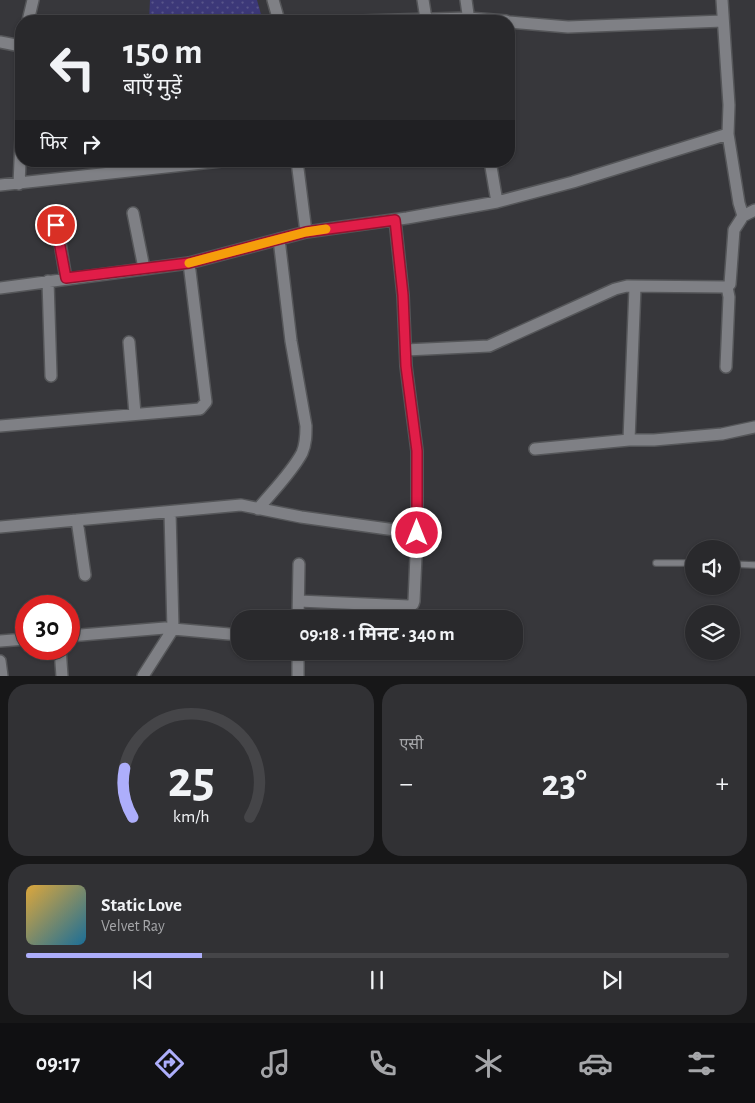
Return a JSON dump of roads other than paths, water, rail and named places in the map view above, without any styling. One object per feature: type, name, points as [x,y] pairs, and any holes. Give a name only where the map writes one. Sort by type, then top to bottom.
[{"type":"street","points":[[29,15],[33,0]]},
{"type":"street","points":[[273,0],[278,15]]},
{"type":"street","points":[[423,0],[426,15]]},
{"type":"street","points":[[466,0],[468,15]]},
{"type":"street","points":[[722,0],[728,134],[739,203],[743,216]]},
{"type":"street","points":[[515,22],[568,27],[723,21]]},
{"type":"street","points":[[0,42],[15,45]]},
{"type":"street","points":[[0,288],[189,263],[306,232],[395,220],[497,202],[574,182],[728,134]]},
{"type":"street","points":[[19,184],[20,167]]},
{"type":"street","points":[[0,185],[141,167]]},
{"type":"street","points":[[298,167],[306,232]]},
{"type":"street","points":[[491,167],[497,202]]},
{"type":"street","points":[[726,368],[729,297],[727,287],[730,284],[734,230],[743,216],[755,210]]},
{"type":"street","points":[[133,213],[144,268]]},
{"type":"street","points":[[299,600],[409,606],[414,601],[417,533],[417,451],[395,220]]},
{"type":"street","points":[[56,225],[66,278]]},
{"type":"street","points":[[258,509],[298,460],[303,451],[306,438],[306,426],[291,341],[279,239]]},
{"type":"street","points":[[0,426],[200,409],[206,402],[189,263]]},
{"type":"street","points":[[48,281],[51,376]]},
{"type":"street","points":[[406,350],[489,346],[615,289],[627,286],[727,287]]},
{"type":"street","points":[[629,440],[635,286]]},
{"type":"street","points":[[130,342],[135,414]]},
{"type":"street","points":[[535,449],[722,434],[755,427]]},
{"type":"street","points":[[0,527],[241,506],[301,517],[417,533]]},
{"type":"street","points":[[143,676],[173,630],[170,512]]},
{"type":"street","points":[[78,520],[85,575]]},
{"type":"street","points":[[298,610],[299,564]]},
{"type":"street","points":[[80,635],[165,628],[231,634]]},
{"type":"street","points":[[0,640],[15,639]]},
{"type":"street","points":[[61,660],[62,676]]},
{"type":"street","points":[[298,660],[298,676]]},
{"type":"street","points":[[0,661],[2,676]]},
{"type":"lane","points":[[656,563],[685,563]]},
{"type":"lane","points":[[740,564],[755,564]]}]
